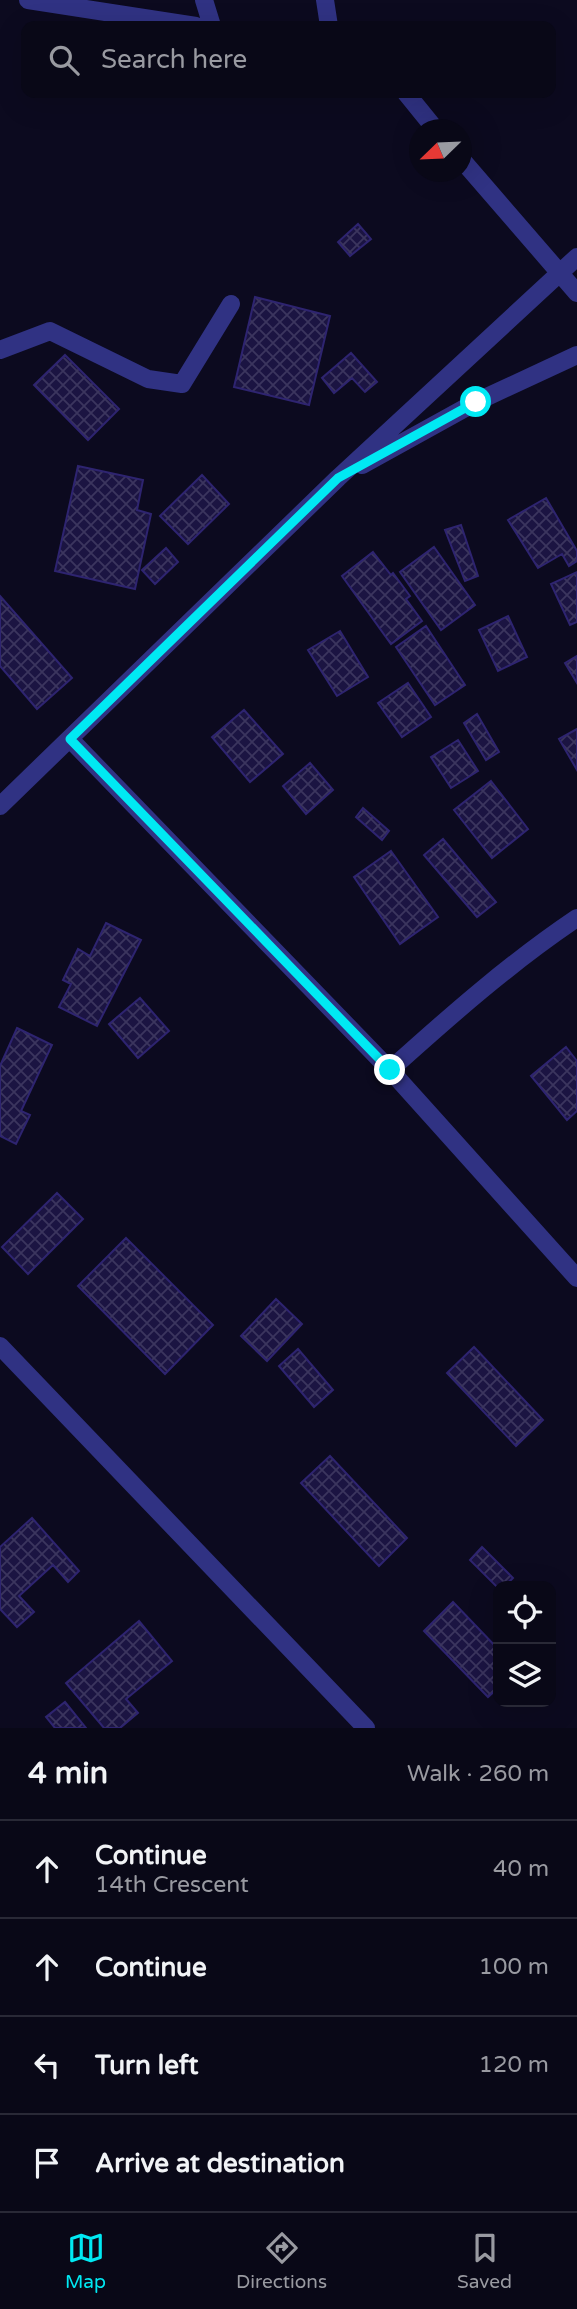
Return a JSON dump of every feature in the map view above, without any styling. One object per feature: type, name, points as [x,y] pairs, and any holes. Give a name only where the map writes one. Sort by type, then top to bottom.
[{"type":"street","points":[[28,0],[164,21]]},
{"type":"street","points":[[204,0],[210,21]]},
{"type":"street","points":[[326,0],[328,21]]},
{"type":"street","points":[[410,98],[427,119]]},
{"type":"street","points":[[472,173],[577,293]]},
{"type":"street","points":[[0,806],[338,478],[577,257]]},
{"type":"street","points":[[0,351],[50,331],[148,379],[182,384],[231,304]]},
{"type":"street","points":[[338,478],[476,402],[577,355]]},
{"type":"street","points":[[70,739],[390,1070],[577,1278]]},
{"type":"street","points":[[390,1070],[466,1002],[577,918]]},
{"type":"street","points":[[0,1346],[366,1728]]},
{"type":"building","points":[[358,224],[371,239],[350,256],[338,242]]},
{"type":"building","points":[[255,297],[330,316],[309,405],[234,387]]},
{"type":"building","points":[[351,353],[377,382],[365,392],[352,378],[334,393],[322,378]]},
{"type":"building","points":[[65,355],[119,409],[88,440],[34,385]]},
{"type":"building","points":[[78,466],[143,480],[137,510],[151,514],[135,589],[55,571]]},
{"type":"building","points":[[202,475],[229,504],[188,544],[160,516]]},
{"type":"building","points":[[546,498],[577,551],[577,561],[569,566],[562,554],[538,568],[508,520]]},
{"type":"building","points":[[461,525],[478,576],[465,581],[445,530]]},
{"type":"building","points":[[434,547],[475,605],[441,630],[400,572]]},
{"type":"building","points":[[166,548],[178,562],[155,584],[142,570]]},
{"type":"building","points":[[373,552],[410,596],[406,599],[422,621],[391,644],[342,576]]},
{"type":"building","points":[[577,572],[577,622],[570,625],[551,584]]},
{"type":"building","points":[[0,596],[72,678],[37,709],[0,666]]},
{"type":"building","points":[[508,616],[527,657],[498,671],[479,630]]},
{"type":"building","points":[[426,626],[465,685],[435,705],[396,647]]},
{"type":"building","points":[[340,631],[368,677],[337,696],[308,650]]},
{"type":"building","points":[[577,656],[577,683],[565,663]]},
{"type":"building","points":[[408,683],[431,717],[402,737],[378,703]]},
{"type":"building","points":[[244,710],[283,754],[250,782],[212,737]]},
{"type":"building","points":[[477,714],[499,752],[486,760],[464,723]]},
{"type":"building","points":[[577,729],[577,770],[559,739]]},
{"type":"building","points":[[458,740],[478,771],[451,788],[431,757]]},
{"type":"building","points":[[310,763],[333,790],[306,814],[283,786]]},
{"type":"building","points":[[491,781],[528,829],[492,858],[454,810]]},
{"type":"building","points":[[363,808],[389,831],[382,840],[356,817]]},
{"type":"building","points":[[443,839],[496,902],[477,917],[424,855]]},
{"type":"building","points":[[391,851],[438,917],[400,944],[354,877]]},
{"type":"building","points":[[106,923],[141,940],[97,1026],[59,1007],[71,984],[63,980],[78,949],[90,956]]},
{"type":"building","points":[[140,998],[169,1031],[138,1058],[109,1024]]},
{"type":"building","points":[[17,1028],[52,1045],[21,1111],[30,1115],[16,1144],[0,1136],[0,1066]]},
{"type":"building","points":[[566,1047],[577,1061],[577,1111],[567,1120],[531,1076]]},
{"type":"building","points":[[57,1193],[83,1219],[28,1274],[2,1247]]},
{"type":"building","points":[[126,1238],[213,1325],[165,1374],[78,1286]]},
{"type":"building","points":[[276,1299],[302,1324],[267,1361],[241,1336]]},
{"type":"building","points":[[474,1347],[543,1420],[516,1446],[447,1373]]},
{"type":"building","points":[[298,1349],[333,1390],[314,1407],[279,1366]]},
{"type":"building","points":[[330,1456],[407,1538],[379,1566],[301,1483]]},
{"type":"building","points":[[32,1518],[79,1571],[68,1582],[53,1565],[19,1596],[34,1612],[17,1627],[0,1609],[0,1547]]},
{"type":"building","points":[[482,1547],[513,1578],[510,1581],[493,1583],[470,1560]]},
{"type":"building","points":[[453,1602],[493,1644],[493,1692],[488,1697],[424,1631]]},
{"type":"building","points":[[139,1621],[172,1661],[126,1699],[138,1713],[120,1728],[104,1728],[66,1683]]},
{"type":"building","points":[[65,1702],[86,1728],[55,1728],[46,1717]]},
{"type":"route","points":[[390,1070],[70,739],[338,478],[476,402]]}]
